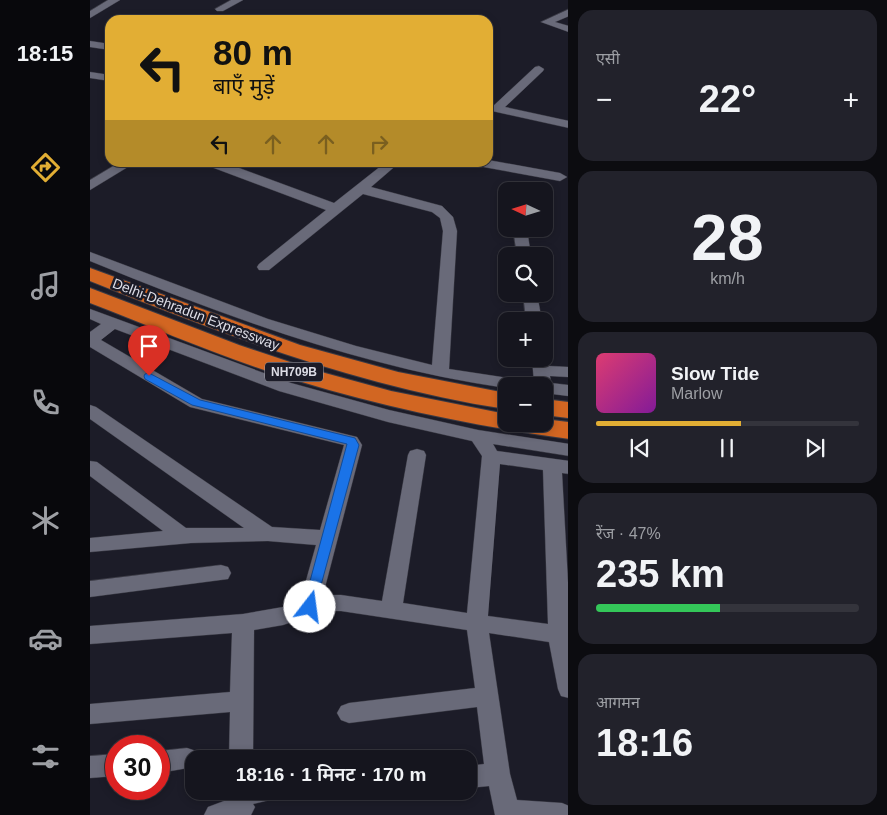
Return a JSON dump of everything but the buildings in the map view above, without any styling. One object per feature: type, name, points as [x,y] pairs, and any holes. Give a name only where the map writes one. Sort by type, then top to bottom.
[{"type":"highway","name":"Delhi-Dehradun Expressway","points":[[90,274],[249,336],[292,350],[387,377],[498,399]]},
{"type":"highway","name":"Delhi-Dehradun Expressway","points":[[90,295],[232,351],[294,372],[377,395],[498,420]]},
{"type":"highway","points":[[553,408],[568,410]]},
{"type":"highway","points":[[553,429],[568,431]]},
{"type":"street","points":[[90,15],[115,0]]},
{"type":"street","points":[[220,9],[238,0]]},
{"type":"street","points":[[568,12],[546,22],[568,29]]},
{"type":"street","points":[[90,44],[105,46]]},
{"type":"street","points":[[539,69],[496,109],[568,125]]},
{"type":"street","points":[[90,75],[105,77]]},
{"type":"street","points":[[493,165],[564,178],[568,165]]},
{"type":"street","points":[[90,186],[122,167]]},
{"type":"street","points":[[224,167],[337,208]]},
{"type":"street","points":[[264,267],[388,167]]},
{"type":"street","points":[[361,189],[437,209],[446,217],[450,230],[440,372]]},
{"type":"street","points":[[90,256],[246,316],[336,345],[440,372],[498,381]]},
{"type":"street","points":[[90,314],[284,387],[388,416],[478,436],[568,450]]},
{"type":"street","points":[[112,323],[90,340],[196,403],[351,441],[353,445],[310,607]]},
{"type":"street","points":[[542,376],[568,372]]},
{"type":"street","points":[[542,376],[568,391]]},
{"type":"street","points":[[90,411],[268,534]]},
{"type":"street","points":[[478,436],[492,456],[477,622],[498,774],[507,813],[562,815]]},
{"type":"street","points":[[391,610],[417,455]]},
{"type":"street","points":[[492,456],[560,467],[564,635],[568,689]]},
{"type":"street","points":[[90,467],[182,535],[192,536]]},
{"type":"street","points":[[94,541],[268,534],[328,538]]},
{"type":"street","points":[[90,589],[221,573]]},
{"type":"street","points":[[90,635],[243,623],[282,616],[324,603],[341,603],[564,635]]},
{"type":"street","points":[[242,750],[243,623]]},
{"type":"street","points":[[350,713],[487,696]]},
{"type":"street","points":[[90,714],[241,701]]},
{"type":"street","points":[[170,761],[185,759]]},
{"type":"street","points":[[90,767],[105,766]]},
{"type":"street","points":[[477,775],[498,774]]},
{"type":"street","points":[[217,815],[246,800]]},
{"type":"route","points":[[149,376],[196,403],[351,441],[353,445],[310,607]]}]
